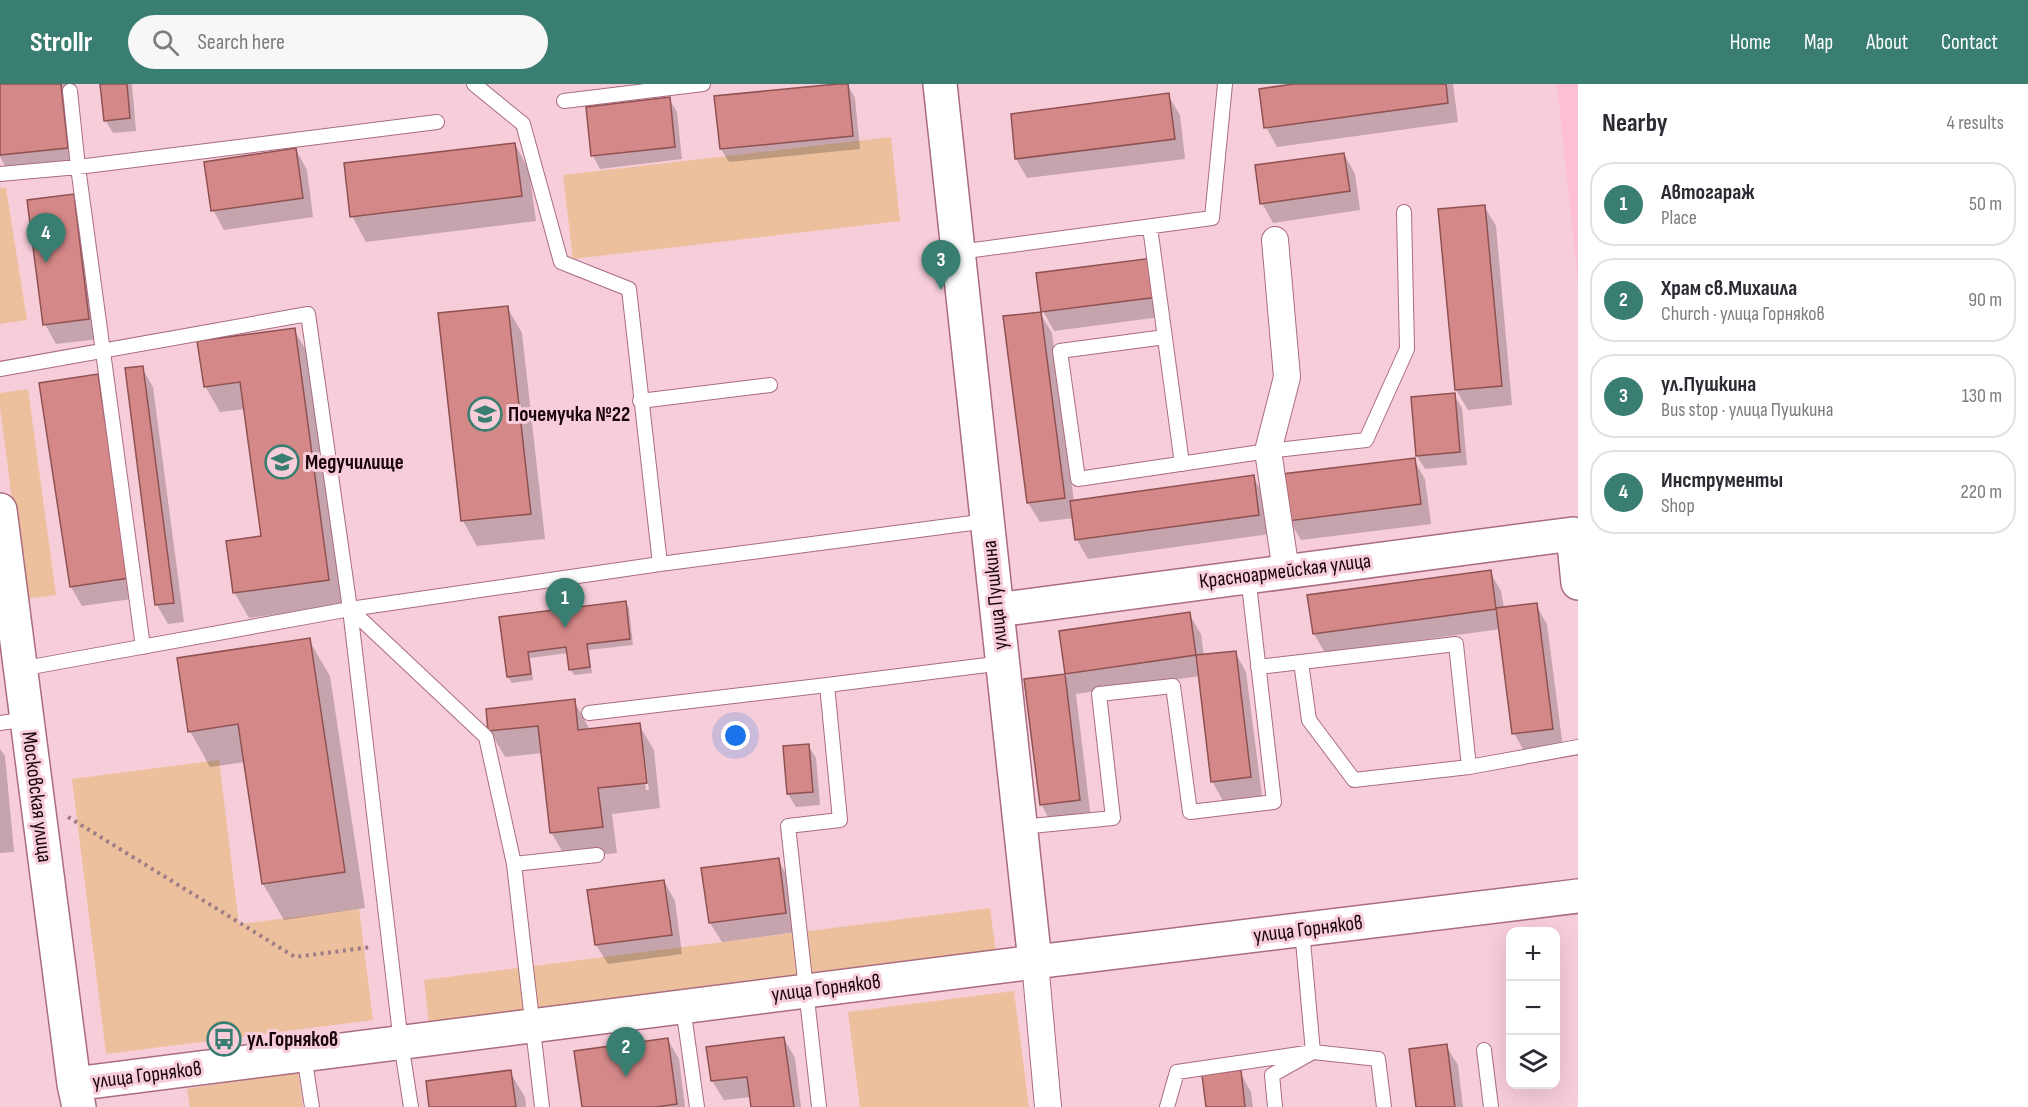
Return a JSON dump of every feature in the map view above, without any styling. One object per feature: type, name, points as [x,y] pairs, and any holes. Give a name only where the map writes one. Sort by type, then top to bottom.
[{"type":"street","name":"улица Пушкина","points":[[940,84],[1035,962],[1048,1107]]},
{"type":"street","points":[[1275,240],[1287,377],[1268,451],[1286,571]]},
{"type":"street","name":"Московская улица","points":[[0,510],[20,669],[13,721],[37,797],[74,1099]]},
{"type":"street","points":[[1575,534],[1578,583]]},
{"type":"street","name":"Красноармейская улица","points":[[997,610],[1575,534]]},
{"type":"street","name":"улица Горняков","points":[[74,1099],[304,1055],[1578,896]]},
{"type":"lane","points":[[474,84],[523,124],[561,262],[629,290],[660,564]]},
{"type":"lane","points":[[564,101],[703,84]]},
{"type":"lane","points":[[959,252],[1212,218],[1225,84]]},
{"type":"lane","points":[[70,91],[102,350],[143,647]]},
{"type":"lane","points":[[0,174],[78,167],[437,122]]},
{"type":"lane","points":[[1165,337],[1060,351],[1078,479],[1268,451],[1366,440],[1407,349],[1404,212]]},
{"type":"lane","points":[[1150,227],[1182,464]]},
{"type":"lane","points":[[0,369],[308,314],[350,609],[401,1043],[411,1107]]},
{"type":"lane","points":[[640,401],[770,385]]},
{"type":"lane","points":[[20,669],[350,609],[660,564],[987,521]]},
{"type":"lane","points":[[1020,827],[1113,818],[1099,694],[1173,686],[1190,812],[1274,802],[1248,576]]},
{"type":"lane","points":[[350,609],[486,737],[514,864],[542,1107]]},
{"type":"lane","points":[[1258,667],[1456,644],[1469,767]]},
{"type":"lane","points":[[1301,662],[1309,720],[1354,780],[1469,767],[1578,747]]},
{"type":"lane","points":[[589,713],[1003,663]]},
{"type":"lane","points":[[819,1107],[788,826],[840,820],[827,685]]},
{"type":"lane","points":[[514,864],[597,855]]},
{"type":"lane","points":[[1302,929],[1313,1052]]},
{"type":"lane","points":[[683,1007],[697,1107]]},
{"type":"lane","points":[[1484,1050],[1491,1107]]},
{"type":"lane","points":[[1275,1107],[1272,1075],[1313,1052]]},
{"type":"lane","points":[[1167,1107],[1177,1072],[1313,1052],[1378,1059],[1384,1107]]},
{"type":"lane","points":[[304,1055],[312,1107]]},
{"type":"path","points":[[37,797],[295,957],[390,945]]},
{"type":"shaded area","points":[[1557,84],[1578,84],[1578,282]]},
{"type":"shaded area","points":[[891,137],[900,221],[573,259],[563,175]]},
{"type":"shaded area","points":[[0,188],[6,188],[27,320],[0,324]]},
{"type":"shaded area","points":[[28,389],[56,595],[25,599],[0,408],[0,393]]},
{"type":"shaded area","points":[[219,760],[239,924],[359,909],[373,1020],[106,1054],[72,779]]},
{"type":"shaded area","points":[[990,908],[996,952],[429,1024],[424,980]]},
{"type":"shaded area","points":[[1014,991],[1029,1107],[860,1107],[848,1012]]},
{"type":"shaded area","points":[[298,1071],[303,1107],[190,1107],[187,1089]]},
{"type":"building","points":[[0,84],[61,84],[68,148],[0,155]]},
{"type":"building","points":[[100,84],[127,84],[130,118],[104,121]]},
{"type":"building","points":[[848,84],[853,136],[720,149],[714,96]]},
{"type":"building","points":[[1293,84],[1446,84],[1448,103],[1264,128],[1259,89]]},
{"type":"building","points":[[1169,93],[1175,139],[1015,159],[1011,114]]},
{"type":"building","points":[[670,97],[675,147],[591,156],[586,107]]},
{"type":"building","points":[[515,143],[522,196],[350,217],[344,163]]},
{"type":"building","points":[[296,148],[303,198],[211,211],[204,162]]},
{"type":"building","points":[[1344,153],[1350,191],[1260,204],[1255,165]]},
{"type":"building","points":[[74,194],[89,319],[43,325],[27,200]]},
{"type":"building","points":[[1485,205],[1502,386],[1455,390],[1438,209]]},
{"type":"building","points":[[1153,258],[1158,297],[1041,312],[1036,273]]},
{"type":"building","name":"Почемучка №22","points":[[508,306],[531,514],[461,521],[438,313]]},
{"type":"building","points":[[1041,312],[1065,498],[1027,503],[1003,316]]},
{"type":"building","name":"Медучилище","points":[[295,328],[329,580],[233,593],[226,541],[261,536],[240,382],[204,387],[197,341]]},
{"type":"building","points":[[143,366],[174,603],[155,605],[125,368]]},
{"type":"building","points":[[98,374],[129,578],[70,587],[39,383]]},
{"type":"building","points":[[1455,393],[1460,452],[1416,456],[1411,397]]},
{"type":"building","points":[[1415,458],[1421,504],[1288,521],[1282,474]]},
{"type":"building","points":[[1254,475],[1259,515],[1075,540],[1070,501]]},
{"type":"building","points":[[1491,570],[1496,609],[1313,634],[1307,595]]},
{"type":"building","points":[[626,601],[630,639],[587,644],[590,667],[569,670],[566,647],[528,652],[531,674],[507,677],[499,617]]},
{"type":"building","points":[[1537,603],[1553,729],[1512,734],[1496,608]]},
{"type":"building","points":[[1190,612],[1196,655],[1065,674],[1059,631]]},
{"type":"building","points":[[310,638],[345,872],[262,884],[238,724],[188,732],[177,658]]},
{"type":"building","points":[[1236,651],[1251,777],[1211,782],[1196,655]]},
{"type":"building","points":[[1065,674],[1080,800],[1040,805],[1024,679]]},
{"type":"building","points":[[575,699],[578,730],[640,723],[647,783],[598,788],[603,827],[550,833],[538,726],[488,731],[486,709]]},
{"type":"building","points":[[809,744],[813,792],[787,794],[783,746]]},
{"type":"building","points":[[779,858],[786,913],[709,923],[701,868]]},
{"type":"building","points":[[664,880],[672,935],[595,945],[587,890]]},
{"type":"building","points":[[784,1037],[794,1107],[751,1107],[747,1077],[711,1081],[706,1047]]},
{"type":"building","points":[[668,1038],[677,1104],[656,1107],[582,1107],[574,1051]]},
{"type":"building","points":[[1447,1044],[1455,1107],[1416,1107],[1409,1049]]},
{"type":"building","points":[[511,1070],[516,1107],[429,1107],[426,1081]]},
{"type":"building","points":[[1241,1070],[1245,1107],[1206,1107],[1202,1075]]},
{"type":"place","name":"Инструменты","points":[[46,263]]},
{"type":"place","name":"ул.Пушкина","points":[[941,290]]},
{"type":"place","name":"Почемучка №22","points":[[485,414]]},
{"type":"place","name":"Медучилище","points":[[282,462]]},
{"type":"place","name":"Автогараж","points":[[565,628]]},
{"type":"place","name":"ул.Горняков","points":[[224,1039]]},
{"type":"place","name":"Храм св.Михаила","points":[[626,1077]]}]
